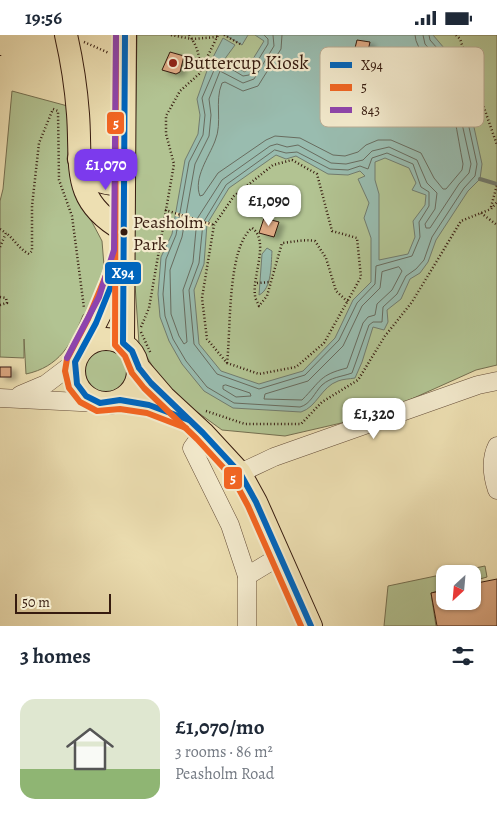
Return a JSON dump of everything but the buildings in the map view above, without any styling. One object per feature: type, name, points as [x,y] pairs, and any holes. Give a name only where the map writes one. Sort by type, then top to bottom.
[{"type":"main road","points":[[123,343],[125,35]]},
{"type":"main road","points":[[66,36],[75,82],[79,158],[83,185],[93,207],[123,240]]},
{"type":"main road","points":[[79,158],[96,180],[107,184],[123,184]]},
{"type":"main road","points":[[123,240],[110,292],[79,355],[74,370],[77,385],[86,396],[110,402],[150,405],[199,421]]},
{"type":"main road","points":[[79,355],[102,338],[123,343],[146,363],[164,397],[199,421],[240,473],[311,626]]},
{"type":"main road","points":[[110,402],[134,387],[146,363]]},
{"type":"street","points":[[6,398],[46,384],[79,355]]},
{"type":"street","points":[[240,473],[281,455],[478,385],[497,381]]},
{"type":"street","points":[[6,398],[110,402]]},
{"type":"street","points":[[199,421],[192,448],[230,525],[247,576],[246,625]]},
{"type":"street","points":[[497,446],[493,454],[497,489]]},
{"type":"street","points":[[247,576],[280,556]]},
{"type":"path","points":[[171,35],[192,39],[218,36]]},
{"type":"path","points":[[189,35],[200,57],[199,73]]},
{"type":"path","points":[[224,35],[242,45]]},
{"type":"path","points":[[456,35],[460,39],[463,47]]},
{"type":"path","points":[[66,36],[125,59]]},
{"type":"path","points":[[146,363],[140,329],[149,308],[174,164],[166,134],[166,115],[180,91],[199,73],[218,36]]},
{"type":"path","points":[[484,108],[497,145]]},
{"type":"path","points":[[0,229],[16,241],[21,250],[29,254],[32,251],[32,206],[39,143],[53,109],[58,111],[59,180],[72,216],[86,320],[96,323]]},
{"type":"path","points":[[292,160],[317,174],[332,231],[356,238],[361,277],[324,343],[296,367],[259,375],[227,363],[207,339],[202,298],[214,225],[234,196],[273,165],[292,160]]},
{"type":"path","points":[[490,209],[497,185]]},
{"type":"path","points":[[199,421],[245,424],[301,423],[322,403],[358,380],[384,335],[412,302],[462,221],[490,209],[497,202]]},
{"type":"path","points":[[165,211],[214,225]]},
{"type":"path","points":[[481,213],[497,225]]},
{"type":"path","points":[[227,363],[236,253],[244,234],[252,228],[256,230],[260,239],[254,295],[260,306],[267,296],[282,243],[294,243],[302,239],[315,241],[326,258],[336,291],[348,303]]},
{"type":"path","points":[[0,247],[6,233]]},
{"type":"path","points":[[256,283],[270,282]]},
{"type":"path","points":[[0,297],[6,298],[7,303],[0,305]]},
{"type":"green space","name":"Peasholm Park","points":[[137,35],[497,35],[497,365],[476,370],[376,415],[285,436],[222,430],[167,390],[139,344],[133,254]]},
{"type":"green space","points":[[12,91],[75,108],[67,159],[75,190],[102,241],[105,278],[93,311],[83,315],[69,345],[63,353],[47,366],[26,374],[24,339],[24,358],[0,357],[0,201],[3,189]]},
{"type":"green space","points":[[101,350],[109,350],[121,356],[127,372],[121,388],[109,394],[101,394],[89,388],[83,376],[83,368],[89,356]]},
{"type":"green space","points":[[485,566],[487,577],[481,579],[481,567]]},
{"type":"green space","points":[[436,576],[436,592],[431,593],[436,626],[384,626],[388,586]]},
{"type":"water","points":[[225,35],[248,35],[242,45]]},
{"type":"water","points":[[255,35],[433,35],[443,47],[320,47],[320,127],[474,127],[482,164],[480,179],[468,191],[436,240],[428,262],[420,273],[410,279],[401,299],[387,310],[388,322],[384,330],[373,327],[355,378],[340,380],[332,384],[311,406],[301,412],[233,408],[204,391],[182,364],[169,341],[160,317],[158,294],[161,257],[172,234],[185,160],[198,134],[200,115],[197,99],[209,65],[223,38],[235,45],[224,60],[245,72],[264,41]],"holes":[[[276,155],[286,159],[296,156],[328,174],[348,175],[360,171],[365,176],[358,179],[369,203],[364,218],[371,238],[371,282],[353,300],[335,338],[303,371],[259,384],[221,371],[199,344],[194,290],[204,264],[207,224],[229,188]],[[385,158],[409,168],[416,183],[412,190],[426,195],[425,205],[413,221],[415,237],[408,254],[379,260],[379,194],[375,180],[375,162]]]},
{"type":"water","points":[[267,248],[272,251],[269,282],[259,295],[262,254]]},
{"type":"pier","points":[[176,212],[211,223],[210,227],[175,216]]},
{"type":"waterway","points":[[480,179],[497,184]]},
{"type":"transit line","name":"5","points":[[116,35],[115,345],[125,356],[132,373],[144,388],[197,439],[233,478],[248,506],[301,626]]},
{"type":"transit line","name":"843","points":[[67,358],[99,297],[114,250],[116,35]]},
{"type":"transit line","name":"X94","points":[[125,35],[123,343],[132,351],[139,368],[151,383],[203,433],[240,473],[256,502],[311,626]]},
{"type":"transit line","name":"5","points":[[107,273],[88,319],[67,359],[65,371],[69,388],[80,402],[97,411],[120,409],[147,413],[186,428]]},
{"type":"transit line","name":"X94","points":[[115,276],[96,323],[75,362],[77,384],[86,396],[100,403],[120,400],[149,405],[189,420]]},
{"type":"place","name":"Buttercup Kiosk","points":[[173,63]]},
{"type":"place","name":"Peasholm Park","points":[[124,232]]}]
